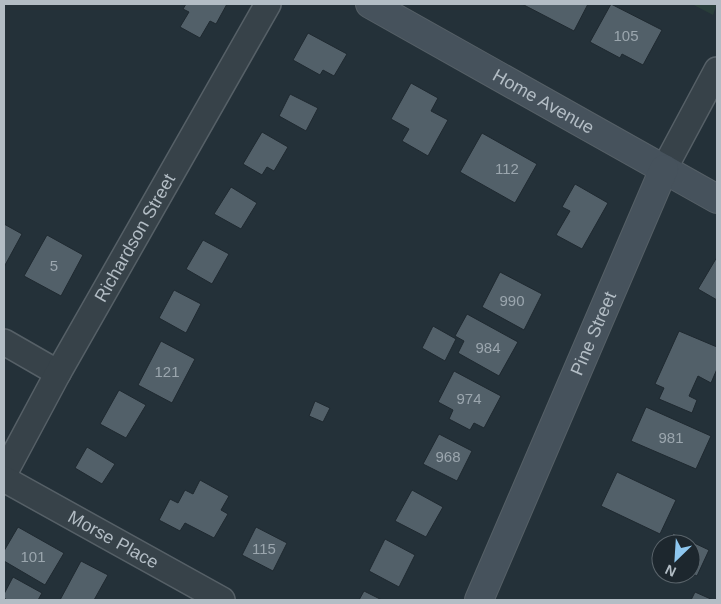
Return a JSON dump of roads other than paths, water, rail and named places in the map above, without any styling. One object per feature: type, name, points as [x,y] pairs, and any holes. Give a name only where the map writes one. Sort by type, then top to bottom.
[{"type":"main road","name":"Home Avenue","points":[[370,4],[717,199]]},
{"type":"main road","name":"Pine Street","points":[[479,600],[664,169]]},
{"type":"street","name":"Richardson Street","points":[[4,474],[58,373],[268,4]]},
{"type":"street","name":"Pine Street","points":[[664,169],[717,70]]},
{"type":"street","points":[[4,342],[58,373]]},
{"type":"street","name":"Morse Place","points":[[4,479],[222,600]]}]
